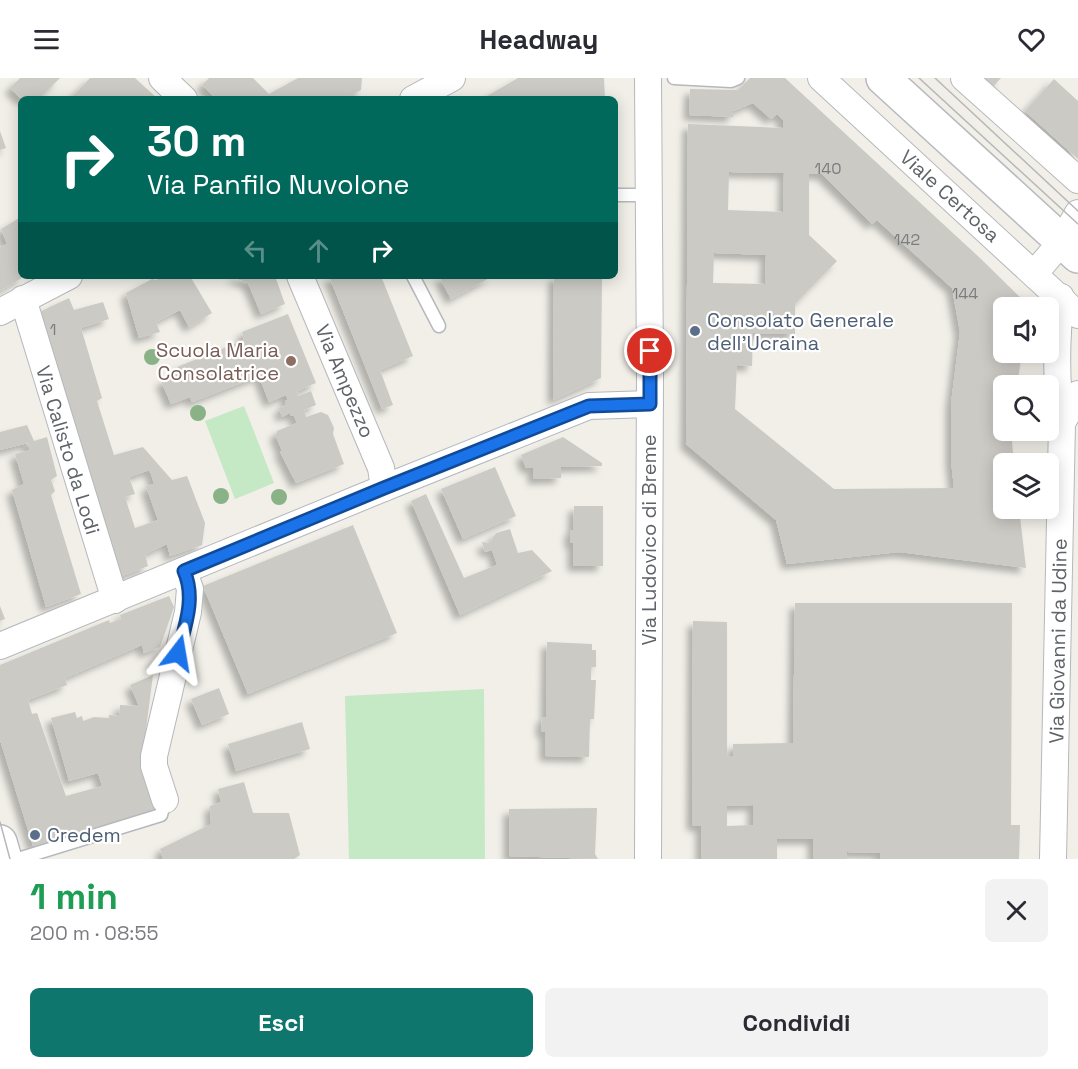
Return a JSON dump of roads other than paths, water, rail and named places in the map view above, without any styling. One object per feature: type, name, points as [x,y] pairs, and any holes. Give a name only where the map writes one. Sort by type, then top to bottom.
[{"type":"main road","points":[[883,78],[1070,249]]},
{"type":"main road","points":[[0,842],[5,859]]},
{"type":"street","points":[[162,78],[181,96]]},
{"type":"street","points":[[416,90],[452,78]]},
{"type":"street","name":"Via Ludovico di Breme","points":[[648,78],[650,404],[648,859]]},
{"type":"street","name":"Viale Certosa","points":[[821,78],[1070,306]]},
{"type":"street","points":[[964,78],[1078,180]]},
{"type":"street","points":[[1035,273],[1070,249],[1078,213]]},
{"type":"street","points":[[0,312],[63,279]]},
{"type":"street","name":"Via Ampezzo","points":[[301,279],[381,468],[384,488]]},
{"type":"street","name":"Via Calisto da Lodi","points":[[23,299],[114,600]]},
{"type":"street","name":"Via Giovanni da Udine","points":[[1053,859],[1062,423],[1057,391],[1058,327],[1070,306]]},
{"type":"street","name":"Via Giovanni da Udine","points":[[1062,423],[1078,394]]},
{"type":"street","points":[[0,646],[589,406],[650,404]]},
{"type":"street","points":[[165,800],[154,766],[154,756],[188,612],[190,592],[184,571]]},
{"type":"lane","points":[[674,78],[732,81],[738,78]]},
{"type":"lane","points":[[618,195],[649,195]]},
{"type":"lane","points":[[415,279],[439,326]]},
{"type":"lane","points":[[18,859],[161,815],[165,800]]},
{"type":"tram line","points":[[919,78],[1078,224]]},
{"type":"tram line","points":[[935,78],[1078,211]]},
{"type":"tram line","points":[[0,822],[10,859]]},
{"type":"place","name":"Consolato Generale dell'Ucraina","points":[[695,331]]},
{"type":"place","name":"Scuola Maria Consolatrice","points":[[291,361]]},
{"type":"place","name":"Credem","points":[[35,835]]}]
